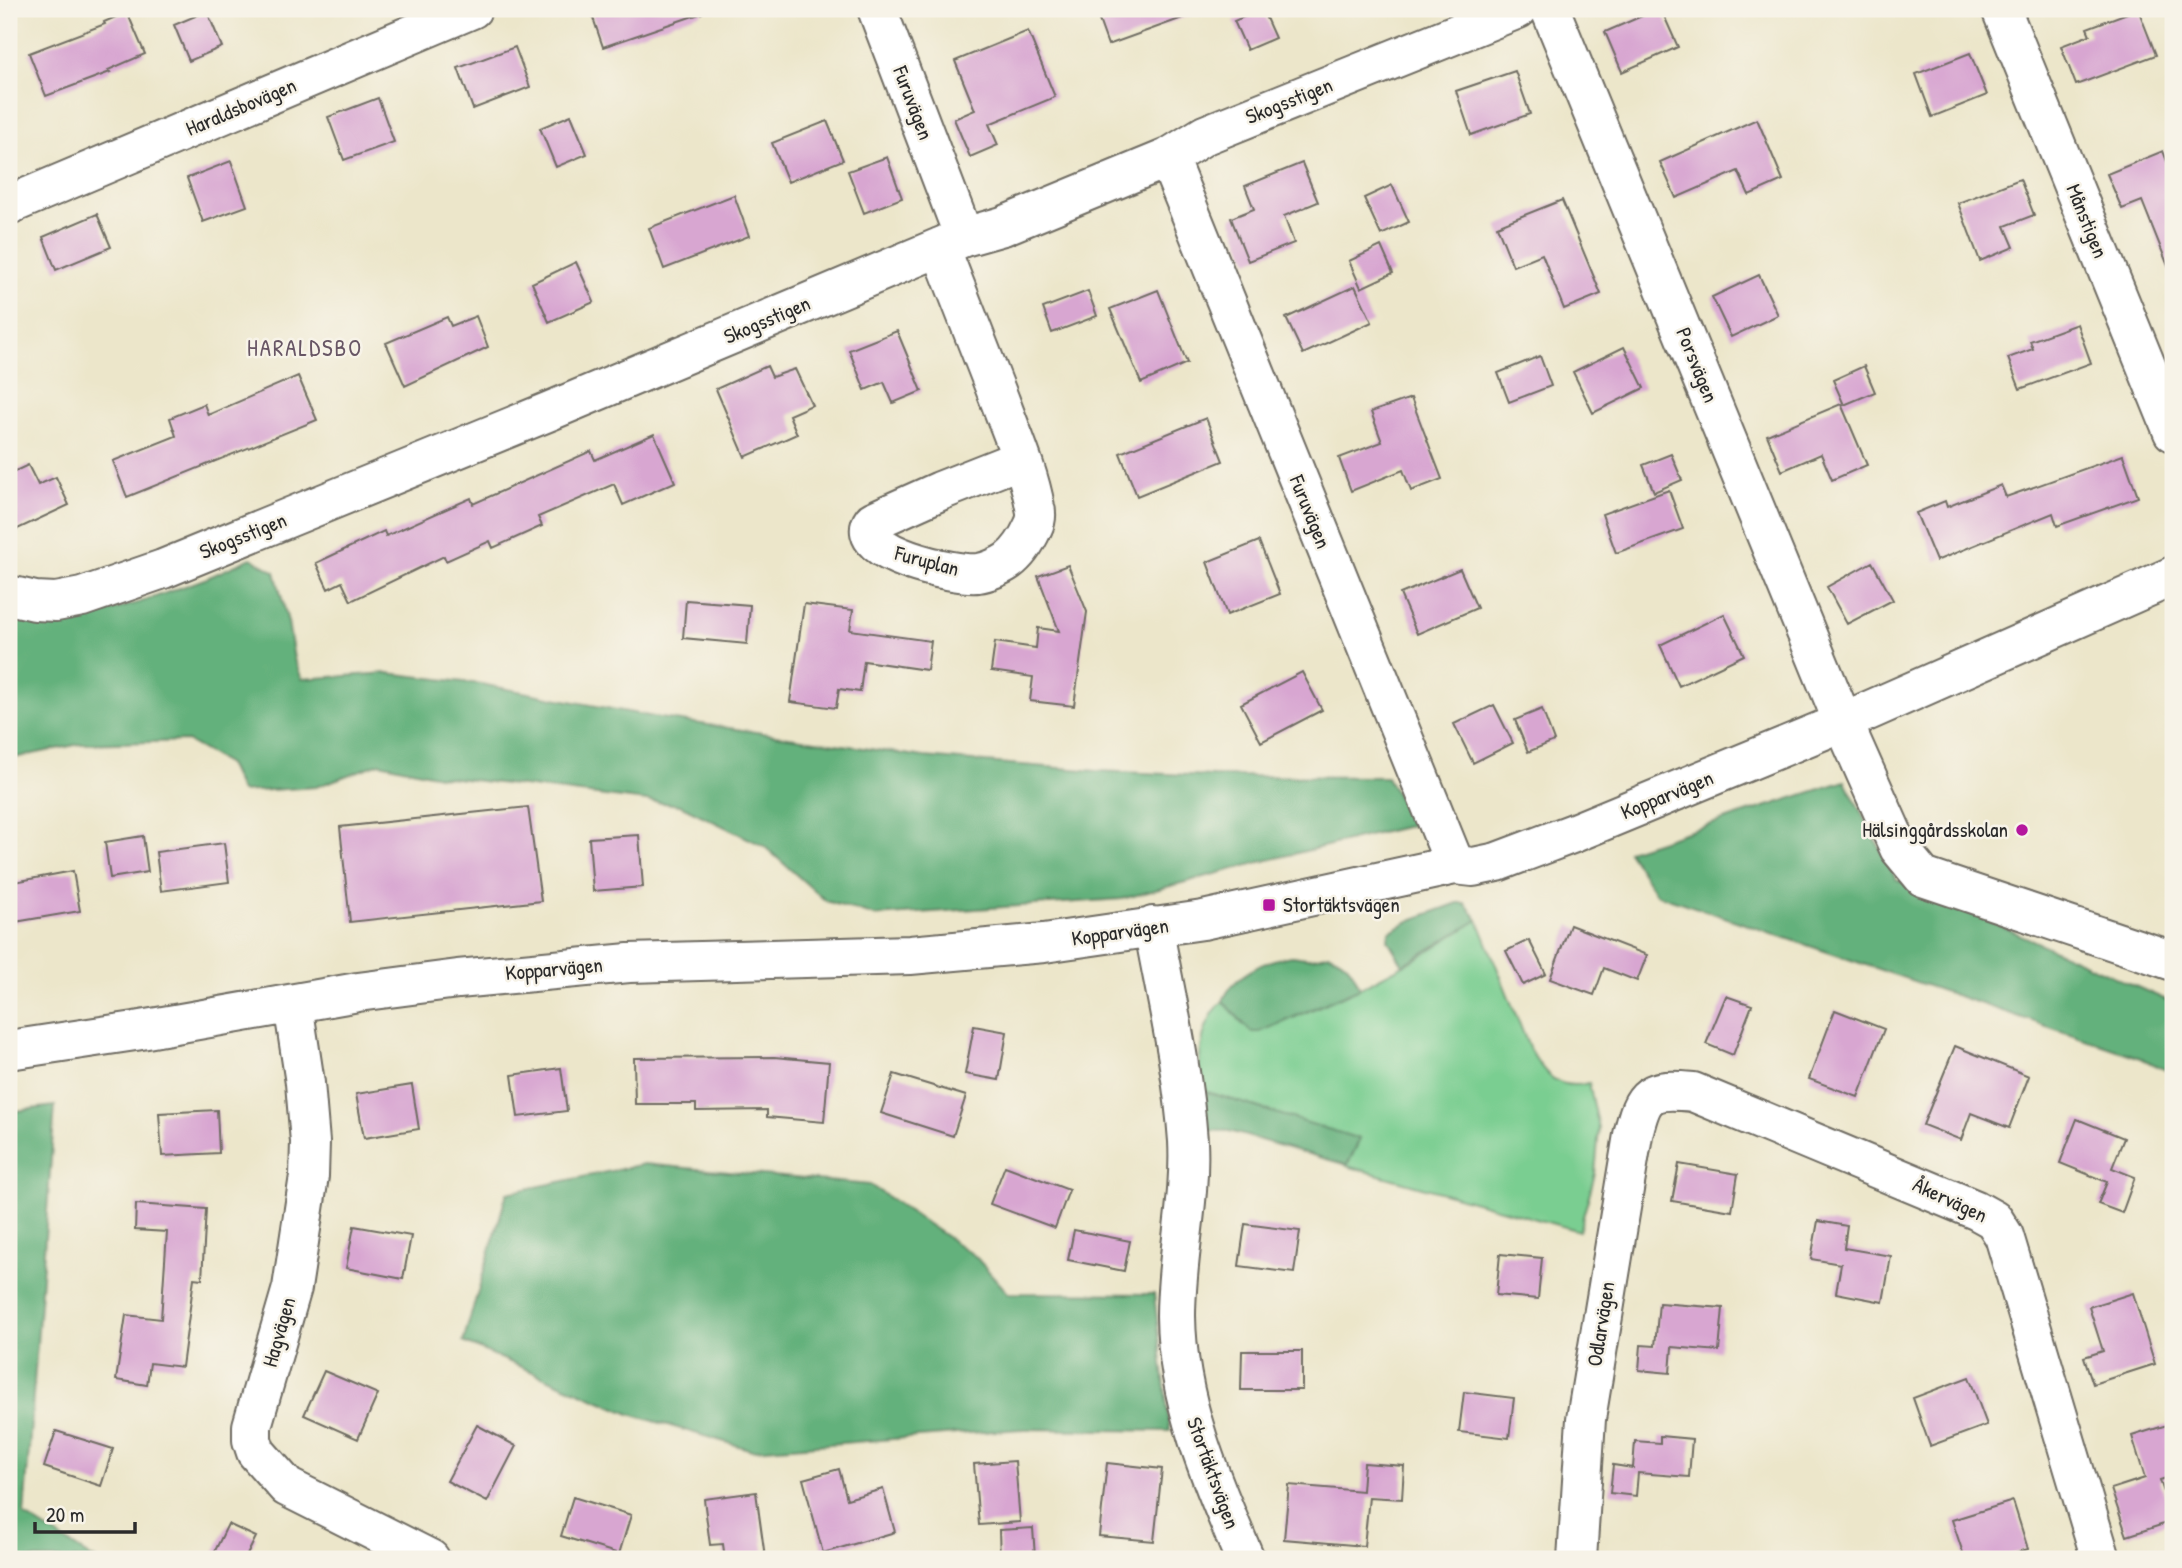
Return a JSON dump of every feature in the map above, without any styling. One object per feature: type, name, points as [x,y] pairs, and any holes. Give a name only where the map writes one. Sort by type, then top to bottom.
[{"type":"street","name":"Haraldsbovägen","points":[[9,205],[472,9]]},
{"type":"street","name":"Furuvägen","points":[[877,9],[952,242]]},
{"type":"street","name":"Skogsstigen","points":[[9,595],[35,601],[69,600],[163,569],[538,416],[952,242],[1003,226],[1168,158],[1205,135],[1518,9]]},
{"type":"street","name":"Porsvägen","points":[[1550,9],[1843,722],[1899,848],[1923,877],[2173,961]]},
{"type":"street","name":"Månstigen","points":[[2001,9],[2173,432]]},
{"type":"street","name":"Furuvägen","points":[[1168,158],[1455,865]]},
{"type":"street","points":[[952,242],[1021,459]]},
{"type":"street","name":"Kopparvägen","points":[[9,1050],[358,992],[593,965],[729,958],[911,955],[1044,943],[1203,920],[1455,865],[1473,867],[1497,862],[1843,722],[2173,576]]},
{"type":"street","name":"Stortäktsvägen","points":[[1153,926],[1174,1043],[1188,1144],[1188,1185],[1177,1295],[1180,1359],[1190,1412],[1207,1469],[1245,1559]]},
{"type":"street","name":"Hagvägen","points":[[293,1004],[305,1083],[310,1142],[309,1176],[292,1288],[252,1426],[252,1440],[256,1452],[287,1487],[430,1559]]},
{"type":"street","name":"Åkervägen","points":[[1652,1095],[1668,1090],[1693,1092],[1952,1199],[1994,1220],[2004,1236],[2101,1559]]},
{"type":"street","name":"Odlarvägen","points":[[1577,1559],[1586,1419],[1608,1280],[1639,1109],[1652,1095]]},
{"type":"green space","points":[[251,558],[275,572],[294,659],[302,679],[388,673],[481,684],[654,717],[924,757],[1097,771],[1213,776],[1387,777],[1413,825],[1122,899],[875,916],[826,901],[764,846],[680,805],[439,776],[380,763],[316,787],[241,792],[228,764],[187,741],[80,744],[9,759],[9,612],[30,620],[92,616],[207,578]]},
{"type":"green space","points":[[1845,781],[1896,879],[2173,1003],[2173,1073],[2138,1057],[1656,894],[1628,851]]},
{"type":"green space","points":[[1458,903],[1465,903],[1478,920],[1403,965],[1388,940],[1389,932],[1411,920]]},
{"type":"green space","points":[[1478,920],[1536,1059],[1547,1074],[1560,1083],[1589,1083],[1599,1129],[1595,1174],[1579,1231],[1347,1166],[1360,1139],[1197,1089],[1205,1030],[1223,1001],[1230,1006],[1242,1024],[1280,1024],[1360,988],[1419,957]]},
{"type":"green space","points":[[1329,954],[1349,967],[1360,988],[1260,1032],[1251,1032],[1223,1001],[1242,976],[1261,965],[1291,956],[1310,958]]},
{"type":"green space","points":[[1197,1089],[1360,1139],[1347,1165],[1229,1131],[1196,1130]]},
{"type":"green space","points":[[55,1106],[24,1515],[94,1559],[9,1559],[9,1112]]},
{"type":"green space","points":[[644,1164],[870,1185],[975,1256],[1008,1293],[1154,1294],[1170,1431],[1021,1429],[752,1450],[630,1414],[463,1342],[507,1193]]},
{"type":"building","points":[[590,9],[701,9],[702,13],[603,47]]},
{"type":"building","points":[[1095,9],[1199,9],[1199,12],[1108,45]]},
{"type":"building","points":[[1262,9],[1275,38],[1247,50],[1234,21]]},
{"type":"building","points":[[1661,9],[1678,47],[1622,72],[1605,32]]},
{"type":"building","points":[[2138,9],[2156,55],[2076,85],[2061,46],[2090,35],[2087,28]]},
{"type":"building","points":[[207,11],[222,47],[189,61],[174,25]]},
{"type":"building","points":[[127,12],[145,54],[108,70],[110,72],[46,96],[29,53],[105,24],[104,22]]},
{"type":"building","points":[[1028,31],[1055,97],[989,124],[998,145],[970,157],[954,119],[975,110],[955,61]]},
{"type":"building","points":[[515,47],[530,87],[473,109],[458,68]]},
{"type":"building","points":[[1970,53],[1987,95],[1932,117],[1916,74]]},
{"type":"building","points":[[1515,71],[1530,114],[1471,135],[1456,91]]},
{"type":"building","points":[[378,98],[394,142],[344,160],[328,117]]},
{"type":"building","points":[[571,115],[587,154],[556,167],[540,128]]},
{"type":"building","points":[[1757,119],[1783,180],[1749,195],[1738,171],[1676,198],[1660,162]]},
{"type":"building","points":[[827,121],[843,160],[788,182],[772,143]]},
{"type":"building","points":[[2163,151],[2173,177],[2172,276],[2142,201],[2122,209],[2107,174]]},
{"type":"building","points":[[887,157],[902,198],[864,213],[848,171]]},
{"type":"building","points":[[231,161],[247,206],[203,222],[187,178]]},
{"type":"building","points":[[1302,163],[1318,202],[1284,216],[1294,243],[1248,261],[1231,218],[1254,209],[1245,186]]},
{"type":"building","points":[[2020,179],[2034,215],[2005,226],[2014,247],[1980,261],[1958,203]]},
{"type":"building","points":[[1392,185],[1409,222],[1381,235],[1364,198]]},
{"type":"building","points":[[734,195],[749,236],[664,269],[649,228]]},
{"type":"building","points":[[1562,200],[1601,294],[1564,309],[1542,254],[1513,266],[1497,226]]},
{"type":"building","points":[[97,214],[111,247],[56,270],[43,237]]},
{"type":"building","points":[[1381,246],[1393,273],[1361,288],[1349,261]]},
{"type":"building","points":[[576,262],[594,302],[549,322],[532,283]]},
{"type":"building","points":[[1759,275],[1778,315],[1731,337],[1712,297]]},
{"type":"building","points":[[1355,286],[1372,322],[1303,354],[1286,318]]},
{"type":"building","points":[[1158,290],[1187,363],[1141,383],[1110,309]]},
{"type":"building","points":[[1088,291],[1097,316],[1052,333],[1043,308]]},
{"type":"building","points":[[476,316],[488,347],[405,386],[386,343],[447,317],[451,326]]},
{"type":"building","points":[[2077,324],[2091,363],[2020,389],[2008,358],[2033,349],[2030,341]]},
{"type":"building","points":[[897,331],[922,391],[893,403],[884,382],[865,390],[849,350]]},
{"type":"building","points":[[1624,347],[1644,388],[1593,413],[1573,372]]},
{"type":"building","points":[[1540,356],[1551,386],[1509,402],[1498,373]]},
{"type":"building","points":[[767,366],[772,377],[795,369],[812,405],[789,415],[797,434],[745,457],[716,389]]},
{"type":"building","points":[[1864,366],[1875,392],[1844,405],[1833,380]]},
{"type":"building","points":[[298,376],[317,420],[127,497],[113,461],[176,436],[170,418],[204,404],[208,415]]},
{"type":"building","points":[[1411,398],[1442,479],[1411,491],[1403,470],[1351,491],[1339,458],[1382,442],[1371,412]]},
{"type":"building","points":[[1841,404],[1867,465],[1832,480],[1821,454],[1782,471],[1767,435]]},
{"type":"building","points":[[1206,418],[1223,461],[1137,496],[1120,453]]},
{"type":"building","points":[[654,434],[675,482],[623,505],[614,484],[538,517],[542,526],[493,548],[490,541],[446,561],[444,556],[351,601],[342,582],[328,589],[316,563],[384,531],[386,536],[471,498],[473,504],[591,451],[595,460]]},
{"type":"building","points":[[1671,454],[1682,480],[1654,492],[1643,465]]},
{"type":"building","points":[[2123,455],[2138,497],[2057,526],[2053,513],[1936,561],[1916,513],[1945,501],[1947,507],[2001,485],[2006,497]]},
{"type":"building","points":[[28,465],[38,485],[56,477],[69,505],[9,533],[9,474]]},
{"type":"building","points":[[1669,490],[1683,529],[1616,553],[1602,514]]},
{"type":"building","points":[[1259,541],[1280,594],[1227,615],[1207,562]]},
{"type":"building","points":[[1872,562],[1893,600],[1847,624],[1827,587]]},
{"type":"building","points":[[1068,565],[1087,612],[1074,706],[1030,701],[1033,677],[991,671],[995,642],[1036,648],[1038,628],[1059,631],[1038,576]]},
{"type":"building","points":[[1460,569],[1477,608],[1417,634],[1400,594]]},
{"type":"building","points":[[686,600],[750,605],[747,644],[683,638]]},
{"type":"building","points":[[804,604],[853,610],[850,630],[931,641],[927,670],[864,661],[860,692],[839,689],[836,708],[790,702]]},
{"type":"building","points":[[1724,614],[1744,655],[1679,686],[1660,645]]},
{"type":"building","points":[[1302,672],[1322,710],[1261,742],[1241,704]]},
{"type":"building","points":[[1494,705],[1513,743],[1473,763],[1454,724]]},
{"type":"building","points":[[1542,709],[1554,741],[1528,752],[1515,720]]},
{"type":"building","points":[[528,807],[541,901],[350,922],[340,827]]},
{"type":"building","points":[[639,835],[643,887],[593,891],[589,838]]},
{"type":"building","points":[[143,836],[148,872],[110,878],[105,842]]},
{"type":"building","points":[[224,843],[229,882],[161,891],[156,852]]},
{"type":"building","points":[[73,871],[80,911],[9,923],[9,883]]},
{"type":"building","points":[[1570,925],[1647,955],[1637,981],[1604,968],[1594,995],[1550,979]]},
{"type":"building","points":[[1529,940],[1546,974],[1523,985],[1506,951]]},
{"type":"building","points":[[1726,996],[1752,1005],[1733,1055],[1706,1044]]},
{"type":"building","points":[[1835,1010],[1884,1029],[1858,1097],[1809,1079]]},
{"type":"building","points":[[974,1026],[1007,1032],[999,1080],[965,1074]]},
{"type":"building","points":[[1955,1046],[2029,1076],[2009,1128],[1971,1113],[1961,1140],[1923,1125]]},
{"type":"building","points":[[774,1057],[829,1062],[824,1122],[767,1117],[767,1110],[696,1111],[696,1104],[635,1104],[634,1058]]},
{"type":"building","points":[[561,1068],[567,1111],[518,1117],[512,1075]]},
{"type":"building","points":[[894,1074],[966,1096],[953,1136],[881,1113]]},
{"type":"building","points":[[412,1085],[419,1129],[364,1138],[356,1094]]},
{"type":"building","points":[[217,1110],[219,1153],[162,1156],[159,1113]]},
{"type":"building","points":[[2077,1119],[2124,1138],[2112,1168],[2135,1177],[2122,1213],[2098,1204],[2107,1182],[2060,1163]]},
{"type":"building","points":[[1679,1164],[1738,1174],[1732,1211],[1672,1201]]},
{"type":"building","points":[[1005,1166],[1069,1190],[1055,1228],[990,1204]]},
{"type":"building","points":[[136,1204],[206,1209],[202,1279],[194,1278],[182,1367],[150,1363],[147,1385],[116,1380],[126,1315],[161,1319],[167,1232],[135,1230]]},
{"type":"building","points":[[1818,1221],[1847,1226],[1844,1248],[1891,1256],[1883,1302],[1836,1293],[1841,1264],[1811,1259]]},
{"type":"building","points":[[1245,1224],[1300,1231],[1294,1273],[1239,1266]]},
{"type":"building","points":[[354,1226],[411,1236],[403,1279],[346,1268]]},
{"type":"building","points":[[1074,1230],[1130,1241],[1124,1271],[1068,1260]]},
{"type":"building","points":[[1500,1254],[1542,1258],[1538,1299],[1496,1295]]},
{"type":"building","points":[[2133,1293],[2155,1364],[2093,1384],[2084,1357],[2103,1351],[2089,1307]]},
{"type":"building","points":[[1659,1303],[1723,1308],[1719,1351],[1672,1347],[1670,1373],[1639,1370],[1641,1345],[1655,1346]]},
{"type":"building","points":[[1242,1351],[1302,1351],[1302,1390],[1241,1390]]},
{"type":"building","points":[[324,1371],[378,1394],[358,1439],[304,1415]]},
{"type":"building","points":[[1969,1377],[1987,1425],[1930,1446],[1913,1398]]},
{"type":"building","points":[[1464,1392],[1514,1398],[1509,1438],[1459,1432]]},
{"type":"building","points":[[2173,1423],[2173,1476],[2160,1480],[2173,1521],[2127,1536],[2111,1489],[2145,1478],[2132,1436]]},
{"type":"building","points":[[477,1425],[516,1446],[487,1502],[447,1481]]},
{"type":"building","points":[[56,1431],[113,1449],[101,1486],[44,1467]]},
{"type":"building","points":[[1660,1436],[1692,1439],[1689,1477],[1638,1473],[1636,1496],[1610,1493],[1613,1465],[1633,1468],[1635,1441],[1660,1443]]},
{"type":"building","points":[[1015,1461],[1020,1522],[979,1525],[974,1464]]},
{"type":"building","points":[[1107,1463],[1162,1469],[1154,1541],[1099,1536]]},
{"type":"building","points":[[1364,1463],[1404,1466],[1402,1499],[1369,1497],[1364,1546],[1284,1539],[1289,1485],[1362,1491]]},
{"type":"building","points":[[839,1469],[847,1499],[883,1489],[895,1532],[823,1553],[803,1479]]},
{"type":"building","points":[[756,1492],[765,1557],[725,1559],[723,1544],[710,1545],[704,1499]]},
{"type":"building","points":[[573,1497],[631,1515],[619,1554],[561,1536]]},
{"type":"building","points":[[2013,1501],[2028,1549],[1996,1559],[1965,1559],[1952,1520]]},
{"type":"building","points":[[228,1524],[256,1537],[245,1559],[211,1559]]},
{"type":"building","points":[[1033,1528],[1035,1557],[1000,1559],[999,1530]]},
{"type":"place","name":"Hälsinggårdsskolan","points":[[2022,830]]},
{"type":"place","name":"Stortäktsvägen","points":[[1269,905]]},
{"type":"district","name":"HARALDSBO","points":[[305,348]]}]
